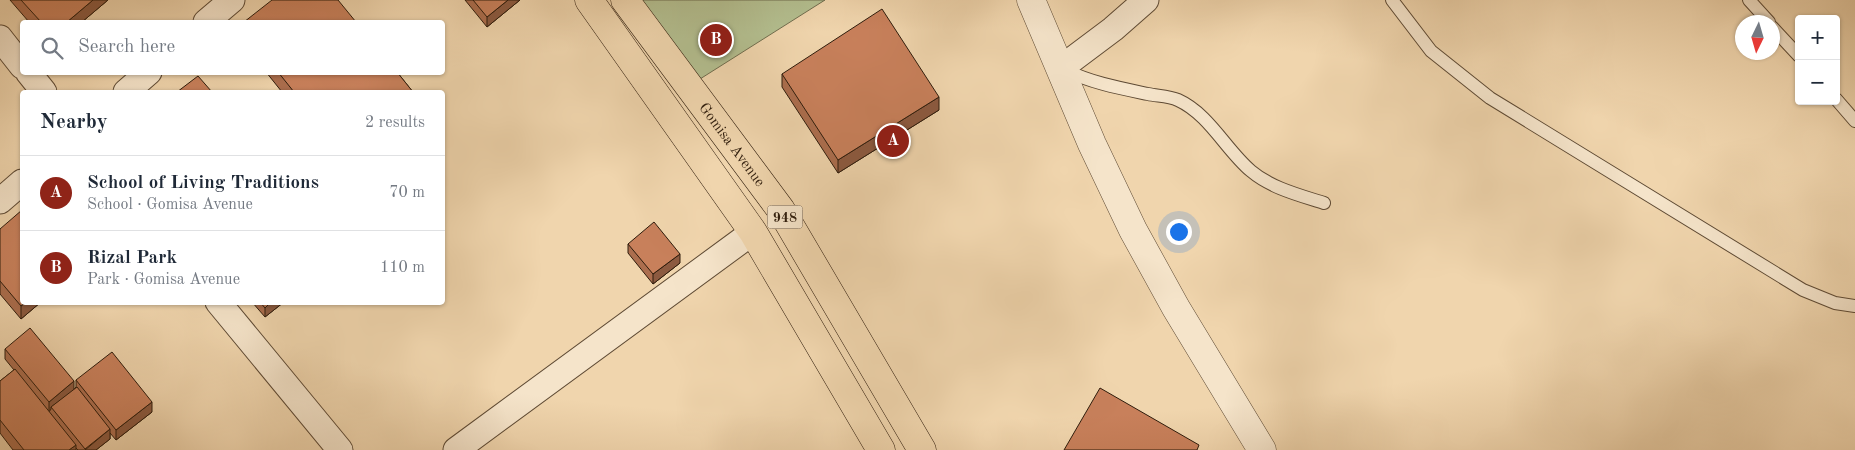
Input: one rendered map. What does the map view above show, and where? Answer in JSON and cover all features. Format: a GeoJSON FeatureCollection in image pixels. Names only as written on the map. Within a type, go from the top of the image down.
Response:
{"type":"FeatureCollection","features":[{"type":"Feature","properties":{"kind":"main road","name":"948"},"geometry":{"type":"LineString","coordinates":[[589,0],[753,232],[882,450]]}},
{"type":"Feature","properties":{"kind":"main road","name":"Gomisa Avenue"},"geometry":{"type":"LineString","coordinates":[[625,0],[781,210],[922,450]]}},
{"type":"Feature","properties":{"kind":"street"},"geometry":{"type":"LineString","coordinates":[[208,20],[232,0]]}},
{"type":"Feature","properties":{"kind":"street"},"geometry":{"type":"LineString","coordinates":[[1031,0],[1092,144],[1133,230],[1181,316],[1262,450]]}},
{"type":"Feature","properties":{"kind":"street"},"geometry":{"type":"LineString","coordinates":[[1061,68],[1113,29],[1146,0]]}},
{"type":"Feature","properties":{"kind":"street"},"geometry":{"type":"LineString","coordinates":[[0,38],[20,63]]}},
{"type":"Feature","properties":{"kind":"street"},"geometry":{"type":"LineString","coordinates":[[30,75],[42,90]]}},
{"type":"Feature","properties":{"kind":"street"},"geometry":{"type":"LineString","coordinates":[[128,90],[146,75]]}},
{"type":"Feature","properties":{"kind":"street"},"geometry":{"type":"LineString","coordinates":[[0,201],[20,184]]}},
{"type":"Feature","properties":{"kind":"street"},"geometry":{"type":"LineString","coordinates":[[456,450],[753,232]]}},
{"type":"Feature","properties":{"kind":"street"},"geometry":{"type":"LineString","coordinates":[[220,305],[340,450]]}},
{"type":"Feature","properties":{"kind":"lane"},"geometry":{"type":"LineString","coordinates":[[1392,0],[1431,51],[1490,98],[1803,290],[1835,303],[1855,306]]}},
{"type":"Feature","properties":{"kind":"lane"},"geometry":{"type":"LineString","coordinates":[[1749,0],[1763,15]]}},
{"type":"Feature","properties":{"kind":"lane"},"geometry":{"type":"LineString","coordinates":[[1780,35],[1795,52]]}},
{"type":"Feature","properties":{"kind":"lane"},"geometry":{"type":"LineString","coordinates":[[1061,68],[1098,84],[1178,100],[1202,117],[1252,172],[1287,191],[1324,203]]}},
{"type":"Feature","properties":{"kind":"lane"},"geometry":{"type":"LineString","coordinates":[[1840,104],[1855,121]]}},
{"type":"Feature","properties":{"kind":"green space"},"geometry":{"type":"Polygon","coordinates":[[[639,0],[825,0],[700,79],[639,0]]]}},
{"type":"Feature","properties":{"kind":"building"},"geometry":{"type":"Polygon","coordinates":[[[21,0],[93,0],[69,20],[39,20],[21,0]]]}},
{"type":"Feature","properties":{"kind":"building"},"geometry":{"type":"Polygon","coordinates":[[[272,0],[338,0],[354,20],[247,20],[272,0]]]}},
{"type":"Feature","properties":{"kind":"building"},"geometry":{"type":"Polygon","coordinates":[[[473,0],[508,0],[487,17],[473,0]]]}},
{"type":"Feature","properties":{"kind":"building"},"geometry":{"type":"Polygon","coordinates":[[[882,9],[939,97],[838,160],[782,74],[882,9]]]}},
{"type":"Feature","properties":{"kind":"building"},"geometry":{"type":"Polygon","coordinates":[[[280,75],[399,75],[411,90],[292,90],[280,75]]]}},
{"type":"Feature","properties":{"kind":"building"},"geometry":{"type":"Polygon","coordinates":[[[198,76],[210,90],[180,90],[198,76]]]}},
{"type":"Feature","properties":{"kind":"building"},"geometry":{"type":"Polygon","coordinates":[[[20,212],[20,305],[0,281],[0,229],[20,212]]]}},
{"type":"Feature","properties":{"kind":"building"},"geometry":{"type":"Polygon","coordinates":[[[654,222],[680,254],[653,274],[628,244],[654,222]]]}},
{"type":"Feature","properties":{"kind":"building"},"geometry":{"type":"Polygon","coordinates":[[[30,328],[74,381],[49,402],[5,349],[30,328]]]}},
{"type":"Feature","properties":{"kind":"building"},"geometry":{"type":"Polygon","coordinates":[[[112,352],[152,402],[116,430],[76,380],[112,352]]]}},
{"type":"Feature","properties":{"kind":"building"},"geometry":{"type":"Polygon","coordinates":[[[15,369],[76,445],[69,450],[24,450],[0,420],[0,381],[15,369]]]}},
{"type":"Feature","properties":{"kind":"building"},"geometry":{"type":"Polygon","coordinates":[[[77,387],[110,429],[85,449],[51,407],[77,387]]]}},
{"type":"Feature","properties":{"kind":"building"},"geometry":{"type":"Polygon","coordinates":[[[1100,388],[1199,445],[1197,450],[1064,450],[1100,388]]]}},
{"type":"Feature","properties":{"kind":"place","name":"Rizal Park"},"geometry":{"type":"Point","coordinates":[716,40]}},
{"type":"Feature","properties":{"kind":"place","name":"School of Living Traditions"},"geometry":{"type":"Point","coordinates":[893,141]}}]}
